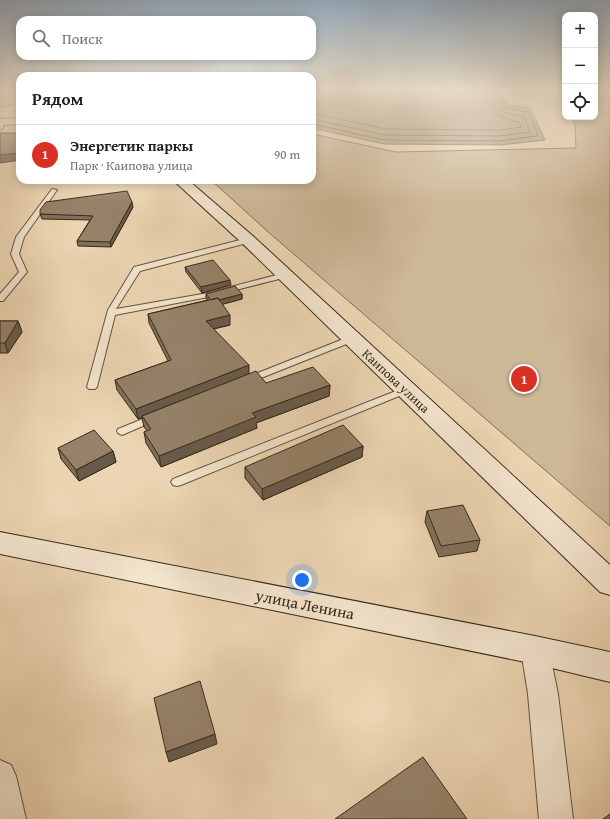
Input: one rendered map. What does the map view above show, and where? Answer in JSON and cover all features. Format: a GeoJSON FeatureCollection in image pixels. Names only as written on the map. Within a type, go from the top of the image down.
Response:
{"type":"FeatureCollection","features":[{"type":"Feature","properties":{"kind":"main road","name":"Каипова улица"},"geometry":{"type":"LineString","coordinates":[[185,184],[248,240],[610,582]]}},
{"type":"Feature","properties":{"kind":"main road","name":"улица Ленина"},"geometry":{"type":"LineString","coordinates":[[0,543],[535,650],[610,667]]}},
{"type":"Feature","properties":{"kind":"street"},"geometry":{"type":"LineString","coordinates":[[535,650],[543,694],[556,819]]}},
{"type":"Feature","properties":{"kind":"street"},"geometry":{"type":"LineString","coordinates":[[0,776],[9,819]]}},
{"type":"Feature","properties":{"kind":"lane"},"geometry":{"type":"LineString","coordinates":[[0,299],[23,272],[15,254],[20,237],[54,190]]}},
{"type":"Feature","properties":{"kind":"lane"},"geometry":{"type":"LineString","coordinates":[[92,387],[111,313],[137,269],[248,240]]}},
{"type":"Feature","properties":{"kind":"lane"},"geometry":{"type":"LineString","coordinates":[[111,313],[208,295],[284,275]]}},
{"type":"Feature","properties":{"kind":"lane"},"geometry":{"type":"LineString","coordinates":[[240,383],[352,339]]}},
{"type":"Feature","properties":{"kind":"lane"},"geometry":{"type":"LineString","coordinates":[[178,482],[406,390]]}},
{"type":"Feature","properties":{"kind":"lane"},"geometry":{"type":"LineString","coordinates":[[122,431],[166,413]]}},
{"type":"Feature","properties":{"kind":"shaded area"},"geometry":{"type":"Polygon","coordinates":[[[575,126],[610,126],[610,526],[267,231],[215,184],[316,184],[316,135],[396,152],[576,148],[575,126]]]}},
{"type":"Feature","properties":{"kind":"water"},"geometry":{"type":"Polygon","coordinates":[[[316,126],[539,126],[545,140],[500,145],[384,144],[316,129],[316,126]]]}},
{"type":"Feature","properties":{"kind":"building"},"geometry":{"type":"Polygon","coordinates":[[[0,133],[16,133],[16,153],[0,155],[0,133]]]}},
{"type":"Feature","properties":{"kind":"building"},"geometry":{"type":"Polygon","coordinates":[[[127,191],[132,202],[110,242],[77,241],[93,216],[40,214],[40,210],[46,202],[127,191]]]}},
{"type":"Feature","properties":{"kind":"building"},"geometry":{"type":"Polygon","coordinates":[[[213,260],[230,280],[201,287],[185,267],[213,260]]]}},
{"type":"Feature","properties":{"kind":"building"},"geometry":{"type":"Polygon","coordinates":[[[235,286],[242,294],[219,300],[218,298],[211,300],[206,294],[235,286]]]}},
{"type":"Feature","properties":{"kind":"building"},"geometry":{"type":"Polygon","coordinates":[[[218,298],[230,315],[206,321],[249,365],[136,409],[115,380],[171,360],[148,314],[218,298]]]}},
{"type":"Feature","properties":{"kind":"building"},"geometry":{"type":"Polygon","coordinates":[[[0,321],[18,321],[5,343],[0,343],[0,321]]]}},
{"type":"Feature","properties":{"kind":"building"},"geometry":{"type":"Polygon","coordinates":[[[313,367],[330,385],[252,413],[256,417],[159,456],[144,432],[151,429],[142,416],[256,371],[266,383],[313,367]]]}},
{"type":"Feature","properties":{"kind":"building"},"geometry":{"type":"Polygon","coordinates":[[[343,425],[363,446],[262,489],[245,467],[343,425]]]}},
{"type":"Feature","properties":{"kind":"building"},"geometry":{"type":"Polygon","coordinates":[[[94,430],[113,451],[76,470],[58,448],[94,430]]]}},
{"type":"Feature","properties":{"kind":"building"},"geometry":{"type":"Polygon","coordinates":[[[463,505],[480,540],[441,546],[427,511],[463,505]]]}},
{"type":"Feature","properties":{"kind":"building"},"geometry":{"type":"Polygon","coordinates":[[[200,681],[215,734],[166,752],[154,698],[200,681]]]}},
{"type":"Feature","properties":{"kind":"building"},"geometry":{"type":"Polygon","coordinates":[[[423,757],[467,819],[335,819],[423,757]]]}},
{"type":"Feature","properties":{"kind":"building"},"geometry":{"type":"Polygon","coordinates":[[[610,814],[610,819],[603,819],[610,814]]]}},
{"type":"Feature","properties":{"kind":"place","name":"Энергетик паркы"},"geometry":{"type":"Point","coordinates":[524,379]}}]}
